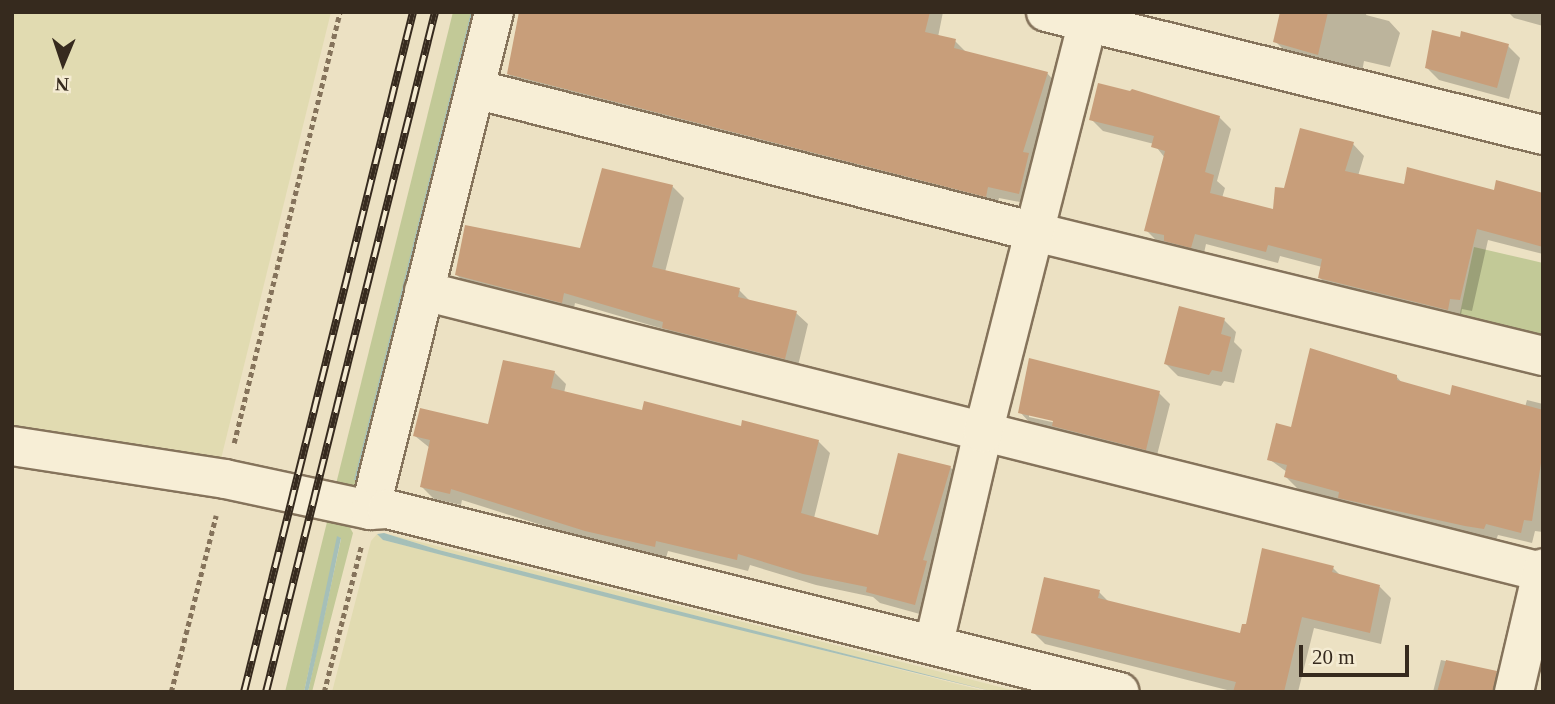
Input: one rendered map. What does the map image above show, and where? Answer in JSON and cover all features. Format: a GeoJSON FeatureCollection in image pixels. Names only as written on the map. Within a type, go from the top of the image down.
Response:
{"type":"FeatureCollection","features":[{"type":"Feature","properties":{"kind":"street"},"geometry":{"type":"LineString","coordinates":[[370,510],[495,12]]}},
{"type":"Feature","properties":{"kind":"street"},"geometry":{"type":"LineString","coordinates":[[1046,12],[1088,18],[1543,135]]}},
{"type":"Feature","properties":{"kind":"street"},"geometry":{"type":"LineString","coordinates":[[934,643],[982,432],[1088,18]]}},
{"type":"Feature","properties":{"kind":"street"},"geometry":{"type":"LineString","coordinates":[[475,89],[1035,232],[1543,356]]}},
{"type":"Feature","properties":{"kind":"street"},"geometry":{"type":"LineString","coordinates":[[424,291],[1542,570],[1514,692]]}},
{"type":"Feature","properties":{"kind":"street"},"geometry":{"type":"LineString","coordinates":[[12,446],[225,479],[370,510],[387,509],[934,643],[1120,692]]}},
{"type":"Feature","properties":{"kind":"path"},"geometry":{"type":"LineString","coordinates":[[171,692],[340,12]]}},
{"type":"Feature","properties":{"kind":"path"},"geometry":{"type":"LineString","coordinates":[[324,692],[370,510]]}},
{"type":"Feature","properties":{"kind":"shaded area"},"geometry":{"type":"Polygon","coordinates":[[[12,12],[331,12],[221,459],[12,428],[12,12]]]}},
{"type":"Feature","properties":{"kind":"shaded area"},"geometry":{"type":"Polygon","coordinates":[[[384,533],[1020,692],[995,692],[439,550],[384,533]]]}},
{"type":"Feature","properties":{"kind":"shaded area"},"geometry":{"type":"Polygon","coordinates":[[[377,534],[383,540],[989,692],[332,692],[371,541],[377,534]]]}},
{"type":"Feature","properties":{"kind":"green space"},"geometry":{"type":"Polygon","coordinates":[[[453,12],[478,12],[361,485],[353,488],[336,484],[453,12]]]}},
{"type":"Feature","properties":{"kind":"green space"},"geometry":{"type":"Polygon","coordinates":[[[1474,247],[1543,263],[1543,340],[1459,318],[1474,247]]]}},
{"type":"Feature","properties":{"kind":"green space"},"geometry":{"type":"Polygon","coordinates":[[[327,522],[349,526],[353,533],[312,692],[308,692],[341,539],[338,537],[304,692],[285,692],[327,522]]]}},
{"type":"Feature","properties":{"kind":"water"},"geometry":{"type":"Polygon","coordinates":[[[471,12],[474,12],[358,480],[354,480],[471,12]]]}},
{"type":"Feature","properties":{"kind":"water"},"geometry":{"type":"Polygon","coordinates":[[[384,533],[439,550],[995,692],[383,540],[377,534],[384,533]]]}},
{"type":"Feature","properties":{"kind":"water"},"geometry":{"type":"Polygon","coordinates":[[[337,536],[341,538],[318,648],[308,692],[304,692],[337,536]]]}},
{"type":"Feature","properties":{"kind":"building"},"geometry":{"type":"Polygon","coordinates":[[[519,12],[930,12],[925,32],[956,39],[954,48],[1048,72],[1023,152],[1029,153],[1019,194],[988,187],[986,197],[507,74],[519,12]]]}},
{"type":"Feature","properties":{"kind":"building"},"geometry":{"type":"Polygon","coordinates":[[[1280,12],[1328,12],[1318,55],[1273,42],[1280,12]]]}},
{"type":"Feature","properties":{"kind":"building"},"geometry":{"type":"Polygon","coordinates":[[[1432,30],[1460,37],[1461,31],[1509,44],[1497,88],[1425,68],[1432,30]]]}},
{"type":"Feature","properties":{"kind":"building"},"geometry":{"type":"Polygon","coordinates":[[[1098,83],[1130,91],[1132,89],[1220,116],[1205,172],[1214,175],[1210,193],[1273,209],[1275,187],[1284,188],[1300,128],[1354,142],[1345,171],[1404,184],[1407,167],[1494,190],[1496,180],[1543,193],[1543,247],[1477,229],[1460,300],[1450,299],[1448,310],[1318,278],[1322,259],[1268,245],[1266,252],[1195,234],[1191,248],[1164,241],[1164,235],[1144,231],[1165,151],[1151,147],[1154,136],[1089,120],[1098,83]]]}},
{"type":"Feature","properties":{"kind":"building"},"geometry":{"type":"Polygon","coordinates":[[[602,168],[673,185],[652,267],[740,288],[738,297],[797,311],[785,359],[662,328],[663,322],[564,293],[562,303],[455,275],[465,225],[580,248],[602,168]]]}},
{"type":"Feature","properties":{"kind":"building"},"geometry":{"type":"Polygon","coordinates":[[[1179,306],[1225,318],[1221,334],[1231,337],[1222,372],[1212,370],[1209,375],[1164,364],[1179,306]]]}},
{"type":"Feature","properties":{"kind":"building"},"geometry":{"type":"Polygon","coordinates":[[[1310,348],[1397,375],[1397,380],[1450,395],[1452,385],[1543,410],[1543,450],[1532,521],[1524,520],[1521,533],[1486,524],[1484,529],[1465,526],[1338,498],[1339,492],[1284,477],[1287,465],[1267,460],[1276,423],[1291,427],[1310,348]]]}},
{"type":"Feature","properties":{"kind":"building"},"geometry":{"type":"Polygon","coordinates":[[[1029,358],[1160,391],[1146,450],[1052,426],[1053,421],[1018,413],[1029,358]]]}},
{"type":"Feature","properties":{"kind":"building"},"geometry":{"type":"Polygon","coordinates":[[[503,360],[555,371],[551,388],[642,410],[644,401],[741,426],[742,420],[819,440],[801,513],[878,535],[898,453],[951,466],[923,560],[927,561],[915,605],[866,592],[867,587],[803,574],[738,554],[737,560],[656,541],[655,547],[585,531],[451,489],[450,494],[420,487],[430,440],[413,436],[420,408],[488,424],[503,360]]]}},
{"type":"Feature","properties":{"kind":"building"},"geometry":{"type":"Polygon","coordinates":[[[1262,548],[1334,566],[1332,572],[1380,585],[1370,633],[1302,617],[1284,692],[1233,692],[1236,682],[1031,633],[1044,577],[1100,590],[1098,598],[1240,633],[1242,624],[1246,624],[1262,548]]]}},
{"type":"Feature","properties":{"kind":"building"},"geometry":{"type":"Polygon","coordinates":[[[1446,660],[1497,671],[1493,692],[1437,692],[1446,660]]]}},
{"type":"Feature","properties":{"kind":"railway"},"geometry":{"type":"LineString","coordinates":[[244,692],[413,12]]}},
{"type":"Feature","properties":{"kind":"railway"},"geometry":{"type":"LineString","coordinates":[[266,692],[435,12]]}}]}
